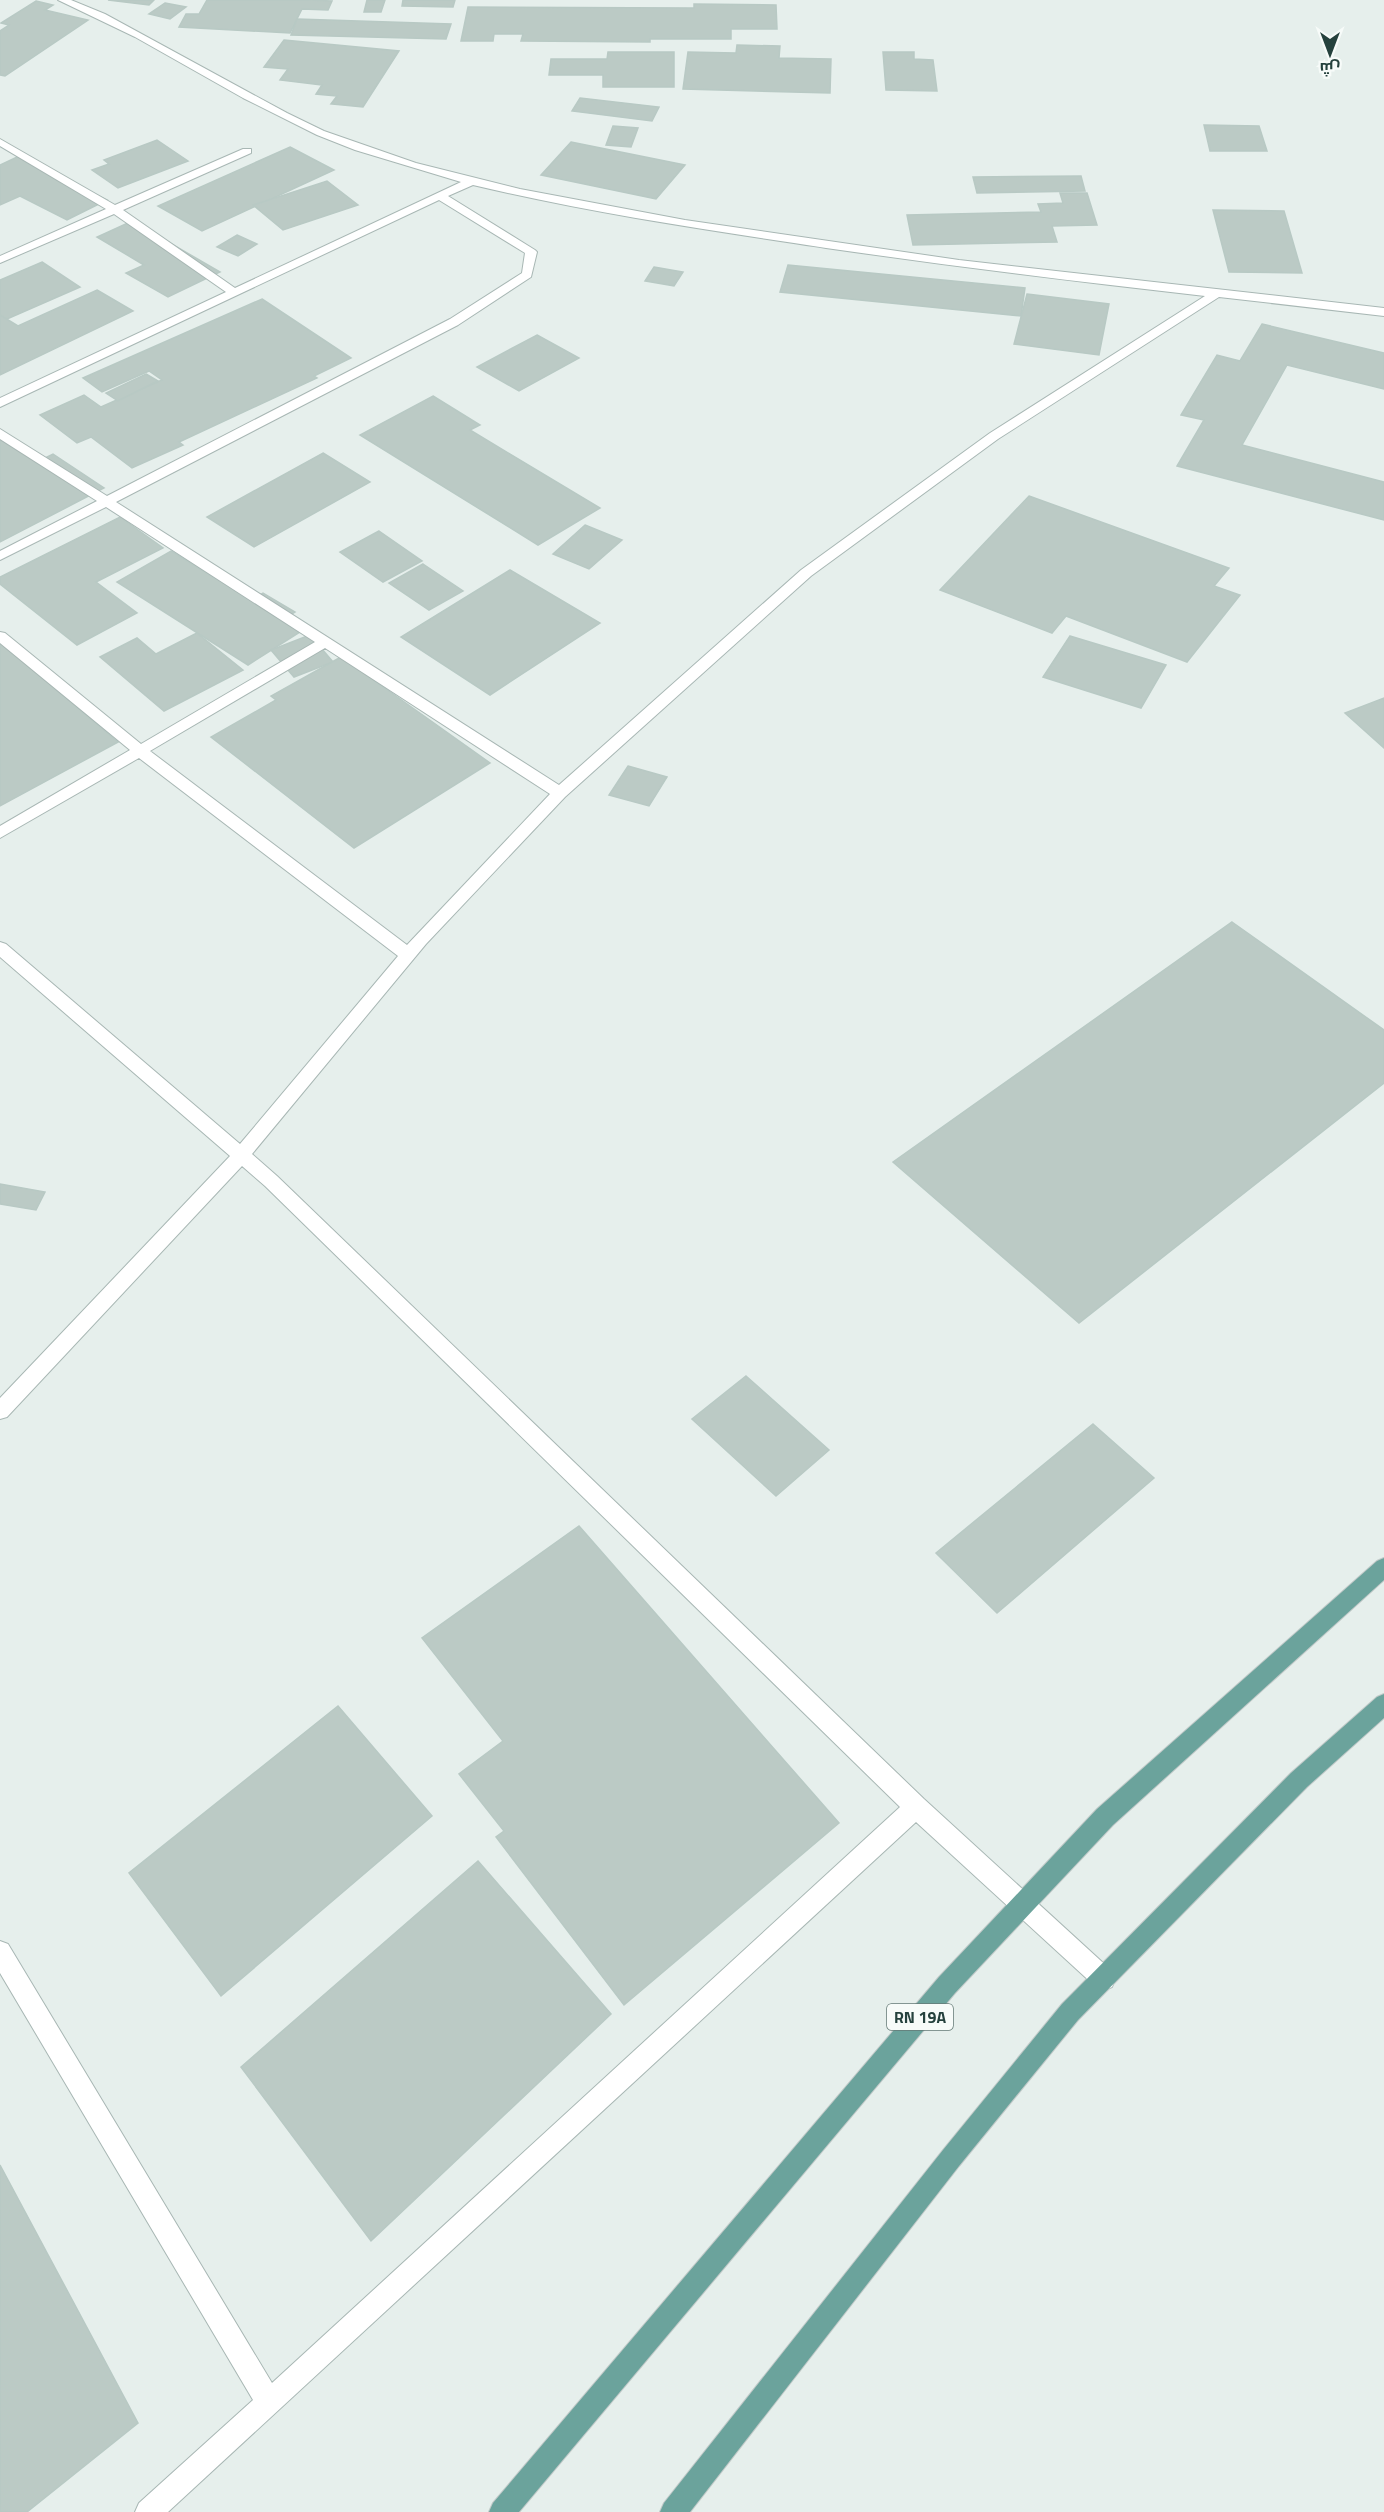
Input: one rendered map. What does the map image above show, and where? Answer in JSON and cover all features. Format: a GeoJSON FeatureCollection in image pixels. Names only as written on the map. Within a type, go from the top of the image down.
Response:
{"type":"FeatureCollection","features":[{"type":"Feature","properties":{"kind":"main road","name":"RN 19A"},"geometry":{"type":"LineString","coordinates":[[502,2512],[947,1985],[1105,1817],[1384,1567]]}},
{"type":"Feature","properties":{"kind":"main road"},"geometry":{"type":"LineString","coordinates":[[673,2512],[951,2158],[1070,2012],[1299,1780],[1384,1704]]}},
{"type":"Feature","properties":{"kind":"street"},"geometry":{"type":"LineString","coordinates":[[63,0],[88,9],[309,128],[358,148],[474,180],[590,207],[702,226],[1014,271],[1384,312]]}},
{"type":"Feature","properties":{"kind":"street"},"geometry":{"type":"LineString","coordinates":[[2,145],[114,209],[234,293]]}},
{"type":"Feature","properties":{"kind":"street"},"geometry":{"type":"LineString","coordinates":[[0,260],[247,151]]}},
{"type":"Feature","properties":{"kind":"street"},"geometry":{"type":"LineString","coordinates":[[0,403],[474,180]]}},
{"type":"Feature","properties":{"kind":"street"},"geometry":{"type":"LineString","coordinates":[[0,556],[454,322],[527,275],[531,252],[440,196]]}},
{"type":"Feature","properties":{"kind":"street"},"geometry":{"type":"LineString","coordinates":[[0,1411],[241,1155],[407,954],[560,793],[806,573],[994,436],[1217,293]]}},
{"type":"Feature","properties":{"kind":"street"},"geometry":{"type":"LineString","coordinates":[[0,433],[560,793]]}},
{"type":"Feature","properties":{"kind":"street"},"geometry":{"type":"LineString","coordinates":[[0,636],[140,751],[407,954]]}},
{"type":"Feature","properties":{"kind":"street"},"geometry":{"type":"LineString","coordinates":[[0,833],[326,642]]}},
{"type":"Feature","properties":{"kind":"street"},"geometry":{"type":"LineString","coordinates":[[0,948],[288,1197],[916,1807],[1104,1979]]}},
{"type":"Feature","properties":{"kind":"street"},"geometry":{"type":"LineString","coordinates":[[148,2512],[916,1807]]}},
{"type":"Feature","properties":{"kind":"street"},"geometry":{"type":"LineString","coordinates":[[0,1952],[269,2403]]}},
{"type":"Feature","properties":{"kind":"building"},"geometry":{"type":"Polygon","coordinates":[[[108,0],[154,0],[149,5],[108,0]]]}},
{"type":"Feature","properties":{"kind":"building"},"geometry":{"type":"Polygon","coordinates":[[[207,0],[332,1],[328,10],[302,9],[290,33],[179,27],[186,14],[199,14],[207,0]]]}},
{"type":"Feature","properties":{"kind":"building"},"geometry":{"type":"Polygon","coordinates":[[[367,0],[385,0],[381,12],[364,12],[367,0]]]}},
{"type":"Feature","properties":{"kind":"building"},"geometry":{"type":"Polygon","coordinates":[[[403,0],[455,0],[453,7],[402,6],[403,0]]]}},
{"type":"Feature","properties":{"kind":"building"},"geometry":{"type":"Polygon","coordinates":[[[36,1],[53,5],[45,10],[88,20],[5,76],[0,75],[0,31],[9,25],[1,23],[36,1]]]}},
{"type":"Feature","properties":{"kind":"building"},"geometry":{"type":"Polygon","coordinates":[[[165,3],[186,7],[170,19],[149,14],[165,3]]]}},
{"type":"Feature","properties":{"kind":"building"},"geometry":{"type":"Polygon","coordinates":[[[694,4],[776,5],[777,29],[731,29],[731,39],[650,39],[650,42],[521,41],[523,34],[494,34],[493,41],[461,41],[468,7],[694,8],[694,4]]]}},
{"type":"Feature","properties":{"kind":"building"},"geometry":{"type":"Polygon","coordinates":[[[297,19],[451,24],[446,39],[291,35],[297,19]]]}},
{"type":"Feature","properties":{"kind":"building"},"geometry":{"type":"Polygon","coordinates":[[[284,40],[399,51],[363,107],[331,104],[337,96],[316,94],[322,85],[280,80],[288,69],[264,67],[284,40]]]}},
{"type":"Feature","properties":{"kind":"building"},"geometry":{"type":"Polygon","coordinates":[[[737,45],[780,46],[779,58],[831,59],[830,93],[683,89],[688,52],[736,53],[737,45]]]}},
{"type":"Feature","properties":{"kind":"building"},"geometry":{"type":"Polygon","coordinates":[[[608,52],[674,52],[674,87],[603,87],[603,75],[549,75],[551,59],[607,59],[608,52]]]}},
{"type":"Feature","properties":{"kind":"building"},"geometry":{"type":"Polygon","coordinates":[[[883,52],[914,52],[914,59],[933,60],[937,91],[886,90],[883,52]]]}},
{"type":"Feature","properties":{"kind":"building"},"geometry":{"type":"Polygon","coordinates":[[[580,98],[659,107],[652,121],[572,111],[580,98]]]}},
{"type":"Feature","properties":{"kind":"building"},"geometry":{"type":"Polygon","coordinates":[[[1204,125],[1259,126],[1267,151],[1210,151],[1204,125]]]}},
{"type":"Feature","properties":{"kind":"building"},"geometry":{"type":"Polygon","coordinates":[[[613,126],[638,128],[631,147],[606,145],[613,126]]]}},
{"type":"Feature","properties":{"kind":"building"},"geometry":{"type":"Polygon","coordinates":[[[157,140],[188,161],[118,188],[92,170],[109,164],[104,160],[157,140]]]}},
{"type":"Feature","properties":{"kind":"building"},"geometry":{"type":"Polygon","coordinates":[[[571,142],[685,165],[656,199],[541,175],[571,142]]]}},
{"type":"Feature","properties":{"kind":"building"},"geometry":{"type":"Polygon","coordinates":[[[290,147],[334,170],[202,231],[158,206],[290,147]]]}},
{"type":"Feature","properties":{"kind":"building"},"geometry":{"type":"Polygon","coordinates":[[[19,156],[107,200],[67,220],[20,196],[0,205],[0,165],[19,156]]]}},
{"type":"Feature","properties":{"kind":"building"},"geometry":{"type":"Polygon","coordinates":[[[1081,176],[1085,191],[977,193],[973,177],[1081,176]]]}},
{"type":"Feature","properties":{"kind":"building"},"geometry":{"type":"Polygon","coordinates":[[[327,181],[358,205],[283,230],[253,205],[327,181]]]}},
{"type":"Feature","properties":{"kind":"building"},"geometry":{"type":"Polygon","coordinates":[[[1060,193],[1087,193],[1097,225],[1052,226],[1057,242],[913,245],[907,215],[1041,212],[1038,204],[1063,203],[1060,193]]]}},
{"type":"Feature","properties":{"kind":"building"},"geometry":{"type":"Polygon","coordinates":[[[1213,210],[1284,211],[1302,273],[1229,272],[1213,210]]]}},
{"type":"Feature","properties":{"kind":"building"},"geometry":{"type":"Polygon","coordinates":[[[132,221],[220,272],[168,297],[126,273],[144,265],[97,237],[132,221]]]}},
{"type":"Feature","properties":{"kind":"building"},"geometry":{"type":"Polygon","coordinates":[[[237,235],[257,244],[238,256],[217,247],[237,235]]]}},
{"type":"Feature","properties":{"kind":"building"},"geometry":{"type":"Polygon","coordinates":[[[42,262],[80,287],[5,320],[0,316],[0,280],[42,262]]]}},
{"type":"Feature","properties":{"kind":"building"},"geometry":{"type":"Polygon","coordinates":[[[788,265],[1025,288],[1021,316],[780,292],[788,265]]]}},
{"type":"Feature","properties":{"kind":"building"},"geometry":{"type":"Polygon","coordinates":[[[654,267],[683,272],[674,286],[645,281],[654,267]]]}},
{"type":"Feature","properties":{"kind":"building"},"geometry":{"type":"Polygon","coordinates":[[[97,290],[133,311],[0,375],[0,315],[18,326],[97,290]]]}},
{"type":"Feature","properties":{"kind":"building"},"geometry":{"type":"Polygon","coordinates":[[[1027,294],[1109,304],[1099,355],[1014,344],[1027,294]]]}},
{"type":"Feature","properties":{"kind":"building"},"geometry":{"type":"Polygon","coordinates":[[[262,299],[351,358],[314,376],[317,378],[179,442],[183,445],[132,468],[91,437],[77,443],[40,415],[84,395],[101,407],[162,380],[149,371],[102,392],[83,378],[262,299]]]}},
{"type":"Feature","properties":{"kind":"building"},"geometry":{"type":"Polygon","coordinates":[[[1262,324],[1384,353],[1384,389],[1287,365],[1242,445],[1384,482],[1384,520],[1177,466],[1204,420],[1181,415],[1217,355],[1240,361],[1262,324]]]}},
{"type":"Feature","properties":{"kind":"building"},"geometry":{"type":"Polygon","coordinates":[[[537,335],[579,358],[519,391],[477,367],[537,335]]]}},
{"type":"Feature","properties":{"kind":"building"},"geometry":{"type":"Polygon","coordinates":[[[146,374],[158,381],[118,401],[106,393],[146,374]]]}},
{"type":"Feature","properties":{"kind":"building"},"geometry":{"type":"Polygon","coordinates":[[[433,396],[480,425],[470,430],[600,508],[538,545],[360,435],[433,396]]]}},
{"type":"Feature","properties":{"kind":"building"},"geometry":{"type":"Polygon","coordinates":[[[0,432],[41,460],[53,454],[104,488],[0,542],[0,432]]]}},
{"type":"Feature","properties":{"kind":"building"},"geometry":{"type":"Polygon","coordinates":[[[323,453],[370,482],[254,547],[207,517],[323,453]]]}},
{"type":"Feature","properties":{"kind":"building"},"geometry":{"type":"Polygon","coordinates":[[[1029,496],[1229,568],[1214,586],[1240,595],[1187,662],[1066,616],[1052,633],[940,590],[1029,496]]]}},
{"type":"Feature","properties":{"kind":"building"},"geometry":{"type":"Polygon","coordinates":[[[120,517],[163,548],[96,582],[137,613],[77,645],[0,584],[0,577],[120,517]]]}},
{"type":"Feature","properties":{"kind":"building"},"geometry":{"type":"Polygon","coordinates":[[[585,525],[622,540],[589,569],[553,554],[585,525]]]}},
{"type":"Feature","properties":{"kind":"building"},"geometry":{"type":"Polygon","coordinates":[[[379,531],[422,561],[383,582],[340,552],[379,531]]]}},
{"type":"Feature","properties":{"kind":"building"},"geometry":{"type":"Polygon","coordinates":[[[171,551],[251,600],[263,593],[295,612],[282,620],[300,632],[248,665],[117,582],[171,551]]]}},
{"type":"Feature","properties":{"kind":"building"},"geometry":{"type":"Polygon","coordinates":[[[423,564],[463,591],[429,610],[389,583],[423,564]]]}},
{"type":"Feature","properties":{"kind":"building"},"geometry":{"type":"Polygon","coordinates":[[[510,570],[600,623],[490,695],[401,637],[510,570]]]}},
{"type":"Feature","properties":{"kind":"building"},"geometry":{"type":"Polygon","coordinates":[[[197,633],[243,670],[164,711],[100,657],[137,638],[156,654],[197,633]]]}},
{"type":"Feature","properties":{"kind":"building"},"geometry":{"type":"Polygon","coordinates":[[[310,635],[333,662],[294,677],[271,650],[310,635]]]}},
{"type":"Feature","properties":{"kind":"building"},"geometry":{"type":"Polygon","coordinates":[[[1070,636],[1166,665],[1141,708],[1043,677],[1070,636]]]}},
{"type":"Feature","properties":{"kind":"building"},"geometry":{"type":"Polygon","coordinates":[[[0,642],[118,742],[0,806],[0,642]]]}},
{"type":"Feature","properties":{"kind":"building"},"geometry":{"type":"Polygon","coordinates":[[[341,657],[490,763],[354,848],[211,737],[276,700],[271,696],[341,657]]]}},
{"type":"Feature","properties":{"kind":"building"},"geometry":{"type":"Polygon","coordinates":[[[1384,698],[1384,748],[1345,713],[1384,698]]]}},
{"type":"Feature","properties":{"kind":"building"},"geometry":{"type":"Polygon","coordinates":[[[628,766],[667,777],[649,806],[609,795],[628,766]]]}},
{"type":"Feature","properties":{"kind":"building"},"geometry":{"type":"Polygon","coordinates":[[[1232,922],[1384,1030],[1384,1083],[1079,1323],[893,1162],[1232,922]]]}},
{"type":"Feature","properties":{"kind":"building"},"geometry":{"type":"Polygon","coordinates":[[[0,1184],[45,1192],[36,1210],[0,1204],[0,1184]]]}},
{"type":"Feature","properties":{"kind":"building"},"geometry":{"type":"Polygon","coordinates":[[[746,1376],[829,1450],[776,1496],[692,1419],[746,1376]]]}},
{"type":"Feature","properties":{"kind":"building"},"geometry":{"type":"Polygon","coordinates":[[[1093,1424],[1154,1478],[997,1613],[936,1553],[1093,1424]]]}},
{"type":"Feature","properties":{"kind":"building"},"geometry":{"type":"Polygon","coordinates":[[[579,1526],[839,1823],[624,2005],[496,1837],[504,1831],[459,1774],[503,1741],[422,1638],[579,1526]]]}},
{"type":"Feature","properties":{"kind":"building"},"geometry":{"type":"Polygon","coordinates":[[[338,1706],[432,1816],[221,1996],[129,1873],[338,1706]]]}},
{"type":"Feature","properties":{"kind":"building"},"geometry":{"type":"Polygon","coordinates":[[[478,1861],[611,2014],[371,2241],[241,2067],[478,1861]]]}},
{"type":"Feature","properties":{"kind":"building"},"geometry":{"type":"Polygon","coordinates":[[[0,2165],[138,2423],[27,2512],[0,2512],[0,2165]]]}}]}
